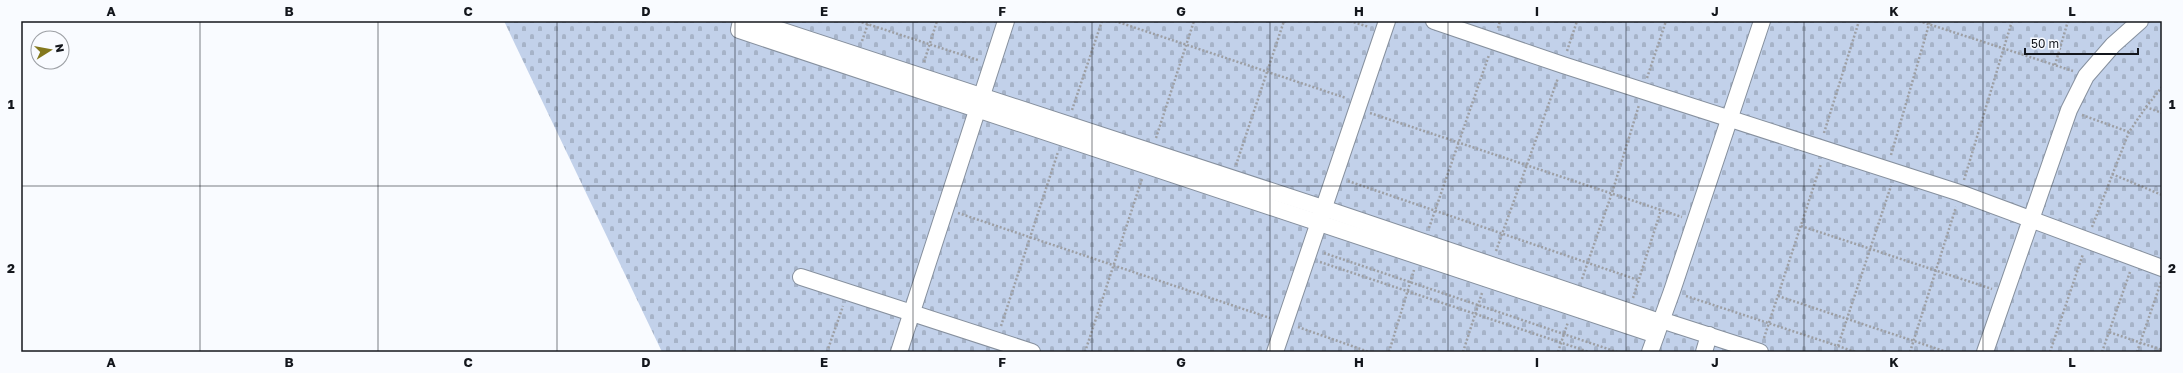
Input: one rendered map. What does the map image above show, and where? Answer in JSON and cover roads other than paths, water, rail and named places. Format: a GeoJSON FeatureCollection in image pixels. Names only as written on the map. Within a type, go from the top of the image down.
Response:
{"type":"FeatureCollection","features":[{"type":"Feature","properties":{"kind":"street"},"geometry":{"type":"LineString","coordinates":[[741,21],[739,30],[979,102],[1489,271],[1574,301],[1659,326],[1709,335],[1760,352]]}},
{"type":"Feature","properties":{"kind":"street"},"geometry":{"type":"LineString","coordinates":[[752,21],[920,76],[979,102]]}},
{"type":"Feature","properties":{"kind":"street"},"geometry":{"type":"LineString","coordinates":[[899,352],[1006,21]]}},
{"type":"Feature","properties":{"kind":"street"},"geometry":{"type":"LineString","coordinates":[[1434,21],[1822,150],[1960,193],[2162,268]]}},
{"type":"Feature","properties":{"kind":"street"},"geometry":{"type":"LineString","coordinates":[[1650,352],[1672,292],[1694,221],[1762,21]]}},
{"type":"Feature","properties":{"kind":"street"},"geometry":{"type":"LineString","coordinates":[[1986,352],[2030,219],[2069,110],[2086,76],[2113,45],[2140,21]]}},
{"type":"Feature","properties":{"kind":"street"},"geometry":{"type":"LineString","coordinates":[[1275,352],[1385,27]]}},
{"type":"Feature","properties":{"kind":"street"},"geometry":{"type":"LineString","coordinates":[[1149,159],[1232,179],[1321,215]]}},
{"type":"Feature","properties":{"kind":"street"},"geometry":{"type":"LineString","coordinates":[[801,277],[913,312],[1032,352]]}},
{"type":"Feature","properties":{"kind":"street"},"geometry":{"type":"LineString","coordinates":[[1574,301],[1628,312],[1659,326]]}},
{"type":"Feature","properties":{"kind":"street"},"geometry":{"type":"LineString","coordinates":[[1704,352],[1709,335]]}}]}
